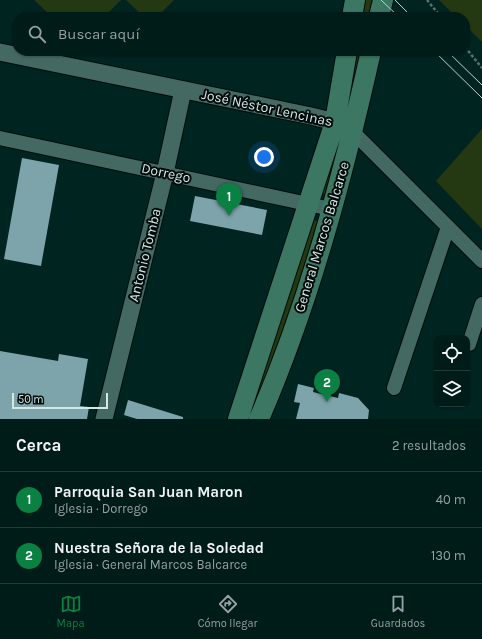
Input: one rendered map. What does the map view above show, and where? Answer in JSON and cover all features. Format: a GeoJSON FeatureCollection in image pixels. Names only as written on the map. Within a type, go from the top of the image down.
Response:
{"type":"FeatureCollection","features":[{"type":"Feature","properties":{"kind":"main road"},"geometry":{"type":"LineString","coordinates":[[353,12],[355,0]]}},
{"type":"Feature","properties":{"kind":"main road"},"geometry":{"type":"LineString","coordinates":[[380,12],[383,0]]}},
{"type":"Feature","properties":{"kind":"main road","name":"General Marcos Balcarce"},"geometry":{"type":"LineString","coordinates":[[238,419],[335,122],[346,56]]}},
{"type":"Feature","properties":{"kind":"main road","name":"General Marcos Balcarce"},"geometry":{"type":"LineString","coordinates":[[259,419],[278,372],[331,209],[353,132],[371,56]]}},
{"type":"Feature","properties":{"kind":"street","name":"José Néstor Lencinas"},"geometry":{"type":"LineString","coordinates":[[0,52],[12,54]]}},
{"type":"Feature","properties":{"kind":"street","name":"José Néstor Lencinas"},"geometry":{"type":"LineString","coordinates":[[19,56],[335,122],[353,132],[482,261]]}},
{"type":"Feature","properties":{"kind":"street","name":"Antonio Tomba"},"geometry":{"type":"LineString","coordinates":[[104,419],[165,173],[183,90]]}},
{"type":"Feature","properties":{"kind":"street","name":"Dorrego"},"geometry":{"type":"LineString","coordinates":[[0,138],[331,209]]}},
{"type":"Feature","properties":{"kind":"street"},"geometry":{"type":"LineString","coordinates":[[394,388],[448,227]]}},
{"type":"Feature","properties":{"kind":"street"},"geometry":{"type":"LineString","coordinates":[[470,341],[482,304]]}},
{"type":"Feature","properties":{"kind":"path"},"geometry":{"type":"LineString","coordinates":[[427,0],[437,12]]}},
{"type":"Feature","properties":{"kind":"path"},"geometry":{"type":"LineString","coordinates":[[470,53],[482,68]]}},
{"type":"Feature","properties":{"kind":"green space"},"geometry":{"type":"Polygon","coordinates":[[[34,0],[121,0],[109,12],[47,12],[34,0]]]}},
{"type":"Feature","properties":{"kind":"green space"},"geometry":{"type":"Polygon","coordinates":[[[126,0],[174,0],[162,12],[139,12],[126,0]]]}},
{"type":"Feature","properties":{"kind":"green space"},"geometry":{"type":"Polygon","coordinates":[[[361,0],[374,0],[372,12],[359,12],[361,0]]]}},
{"type":"Feature","properties":{"kind":"green space"},"geometry":{"type":"Polygon","coordinates":[[[439,0],[482,0],[482,42],[470,30],[470,12],[451,12],[439,0]]]}},
{"type":"Feature","properties":{"kind":"green space"},"geometry":{"type":"Polygon","coordinates":[[[352,56],[362,56],[347,111],[352,56]]]}},
{"type":"Feature","properties":{"kind":"green space"},"geometry":{"type":"Polygon","coordinates":[[[482,129],[482,229],[436,181],[482,129]]]}},
{"type":"Feature","properties":{"kind":"green space"},"geometry":{"type":"Polygon","coordinates":[[[335,145],[342,147],[328,195],[320,193],[335,145]]]}},
{"type":"Feature","properties":{"kind":"green space"},"geometry":{"type":"Polygon","coordinates":[[[313,220],[320,222],[271,370],[251,419],[245,419],[313,220]]]}},
{"type":"Feature","properties":{"kind":"building"},"geometry":{"type":"Polygon","coordinates":[[[22,158],[59,165],[41,266],[4,259],[22,158]]]}},
{"type":"Feature","properties":{"kind":"building"},"geometry":{"type":"Polygon","coordinates":[[[195,196],[267,210],[262,235],[190,221],[195,196]]]}},
{"type":"Feature","properties":{"kind":"building"},"geometry":{"type":"Polygon","coordinates":[[[0,351],[58,361],[59,354],[88,359],[80,406],[89,407],[87,419],[0,419],[0,351]]]}},
{"type":"Feature","properties":{"kind":"building"},"geometry":{"type":"Polygon","coordinates":[[[298,384],[314,388],[313,392],[338,398],[339,393],[358,398],[369,410],[368,419],[296,419],[300,403],[294,402],[298,384]]]}},
{"type":"Feature","properties":{"kind":"building"},"geometry":{"type":"Polygon","coordinates":[[[128,400],[183,417],[183,419],[137,419],[124,415],[128,400]]]}},
{"type":"Feature","properties":{"kind":"tram line"},"geometry":{"type":"LineString","coordinates":[[381,0],[394,12]]}},
{"type":"Feature","properties":{"kind":"tram line"},"geometry":{"type":"LineString","coordinates":[[395,0],[407,12]]}},
{"type":"Feature","properties":{"kind":"tram line"},"geometry":{"type":"LineString","coordinates":[[439,56],[482,98]]}},
{"type":"Feature","properties":{"kind":"tram line"},"geometry":{"type":"LineString","coordinates":[[452,56],[482,85]]}},
{"type":"Feature","properties":{"kind":"place","name":"Parroquia San Juan Maron"},"geometry":{"type":"Point","coordinates":[229,216]}},
{"type":"Feature","properties":{"kind":"place","name":"Nuestra Señora de la Soledad"},"geometry":{"type":"Point","coordinates":[327,402]}}]}
